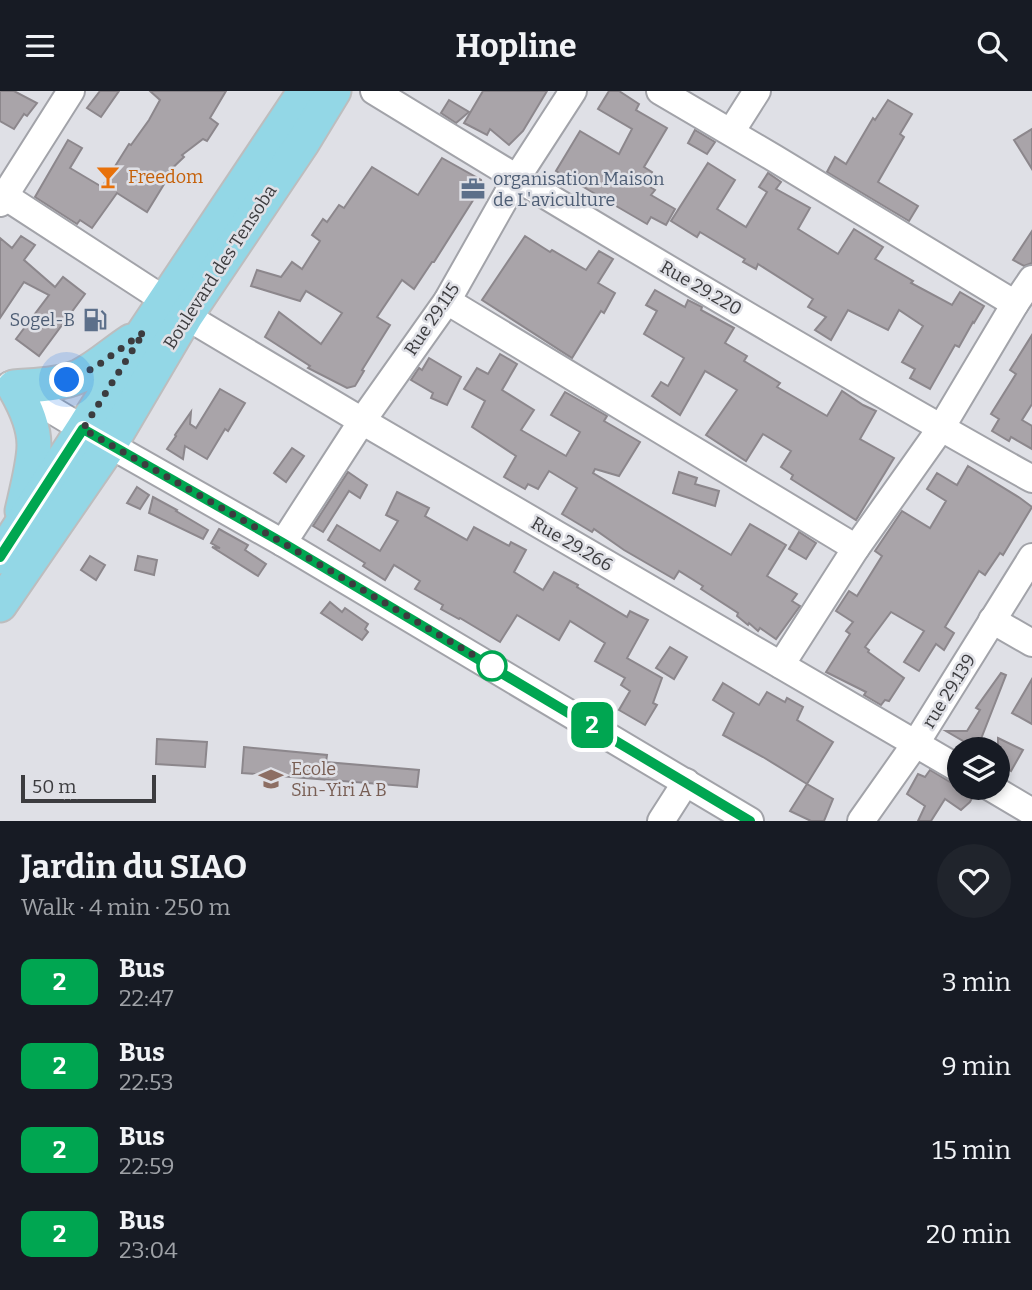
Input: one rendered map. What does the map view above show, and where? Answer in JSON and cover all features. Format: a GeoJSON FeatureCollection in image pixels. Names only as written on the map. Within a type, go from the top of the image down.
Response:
{"type":"FeatureCollection","features":[{"type":"Feature","properties":{"kind":"main road","name":"Boulevard des Tensoba"},"geometry":{"type":"LineString","coordinates":[[97,437],[305,91]]}},
{"type":"Feature","properties":{"kind":"main road","name":"Boulevard des Tensoba"},"geometry":{"type":"LineString","coordinates":[[97,437],[144,332],[176,309],[303,142],[334,91]]}},
{"type":"Feature","properties":{"kind":"main road"},"geometry":{"type":"LineString","coordinates":[[7,383],[50,384],[80,376],[144,332]]}},
{"type":"Feature","properties":{"kind":"main road"},"geometry":{"type":"LineString","coordinates":[[5,549],[29,478],[34,445],[23,404],[7,383]]}},
{"type":"Feature","properties":{"kind":"main road"},"geometry":{"type":"LineString","coordinates":[[5,549],[97,437]]}},
{"type":"Feature","properties":{"kind":"main road"},"geometry":{"type":"LineString","coordinates":[[0,605],[97,437]]}},
{"type":"Feature","properties":{"kind":"street"},"geometry":{"type":"LineString","coordinates":[[1,197],[71,91]]}},
{"type":"Feature","properties":{"kind":"street","name":"Rue 29.220"},"geometry":{"type":"LineString","coordinates":[[374,91],[516,179],[1032,479]]}},
{"type":"Feature","properties":{"kind":"street","name":"Rue 29.115"},"geometry":{"type":"LineString","coordinates":[[283,543],[362,421],[447,301],[516,179],[573,91]]}},
{"type":"Feature","properties":{"kind":"street"},"geometry":{"type":"LineString","coordinates":[[660,91],[1015,304]]}},
{"type":"Feature","properties":{"kind":"street"},"geometry":{"type":"LineString","coordinates":[[730,132],[757,91]]}},
{"type":"Feature","properties":{"kind":"street","name":"Rue 29.266"},"geometry":{"type":"LineString","coordinates":[[1,197],[176,309],[362,421],[947,762]]}},
{"type":"Feature","properties":{"kind":"street"},"geometry":{"type":"LineString","coordinates":[[781,665],[856,548],[941,428],[1032,279]]}},
{"type":"Feature","properties":{"kind":"street"},"geometry":{"type":"LineString","coordinates":[[447,301],[856,548]]}},
{"type":"Feature","properties":{"kind":"street"},"geometry":{"type":"LineString","coordinates":[[7,383],[283,543],[750,821]]}},
{"type":"Feature","properties":{"kind":"street","name":"rue 29.139"},"geometry":{"type":"LineString","coordinates":[[861,821],[916,743],[1032,557]]}},
{"type":"Feature","properties":{"kind":"street"},"geometry":{"type":"LineString","coordinates":[[992,620],[1032,643]]}},
{"type":"Feature","properties":{"kind":"street"},"geometry":{"type":"LineString","coordinates":[[661,821],[686,782]]}},
{"type":"Feature","properties":{"kind":"street"},"geometry":{"type":"LineString","coordinates":[[1010,799],[1032,812]]}},
{"type":"Feature","properties":{"kind":"building"},"geometry":{"type":"Polygon","coordinates":[[[0,91],[14,91],[37,103],[27,116],[24,114],[14,129],[0,121],[0,91]]]}},
{"type":"Feature","properties":{"kind":"building"},"geometry":{"type":"Polygon","coordinates":[[[100,91],[119,91],[101,117],[87,108],[100,91]]]}},
{"type":"Feature","properties":{"kind":"building"},"geometry":{"type":"Polygon","coordinates":[[[150,91],[226,91],[210,118],[218,124],[207,141],[203,139],[182,155],[184,157],[162,178],[166,181],[147,212],[117,193],[92,228],[80,220],[77,224],[35,197],[68,140],[82,148],[70,168],[102,187],[160,100],[150,91]]]}},
{"type":"Feature","properties":{"kind":"building"},"geometry":{"type":"Polygon","coordinates":[[[483,91],[547,91],[523,131],[509,145],[490,129],[487,135],[464,123],[483,91]]]}},
{"type":"Feature","properties":{"kind":"building"},"geometry":{"type":"Polygon","coordinates":[[[609,91],[619,91],[639,104],[636,110],[667,128],[644,167],[652,172],[645,184],[655,190],[651,195],[675,209],[666,225],[651,217],[647,224],[556,171],[580,131],[619,154],[632,129],[598,109],[609,91]]]}},
{"type":"Feature","properties":{"kind":"building"},"geometry":{"type":"Polygon","coordinates":[[[449,100],[469,112],[456,123],[441,113],[449,100]]]}},
{"type":"Feature","properties":{"kind":"building"},"geometry":{"type":"Polygon","coordinates":[[[888,100],[912,114],[900,134],[904,137],[878,182],[918,206],[909,221],[827,172],[835,157],[846,164],[873,118],[875,120],[888,100]]]}},
{"type":"Feature","properties":{"kind":"building"},"geometry":{"type":"Polygon","coordinates":[[[1032,129],[1032,169],[1014,140],[1032,129]]]}},
{"type":"Feature","properties":{"kind":"building"},"geometry":{"type":"Polygon","coordinates":[[[695,130],[715,142],[707,154],[688,143],[695,130]]]}},
{"type":"Feature","properties":{"kind":"building"},"geometry":{"type":"Polygon","coordinates":[[[442,158],[481,180],[482,186],[414,289],[402,280],[377,317],[390,325],[355,386],[347,388],[308,368],[310,366],[265,337],[279,312],[321,344],[342,313],[306,291],[300,301],[251,286],[257,270],[281,277],[292,262],[302,269],[320,241],[312,235],[323,219],[327,222],[339,205],[344,208],[372,167],[418,195],[442,158]]]}},
{"type":"Feature","properties":{"kind":"building"},"geometry":{"type":"Polygon","coordinates":[[[708,163],[735,180],[717,209],[746,227],[767,192],[759,187],[768,173],[781,182],[776,189],[810,208],[798,229],[838,254],[854,229],[883,247],[875,259],[913,281],[911,283],[952,305],[960,292],[984,306],[959,347],[955,345],[930,389],[910,378],[915,369],[902,362],[923,326],[899,310],[888,330],[848,310],[831,340],[815,330],[826,317],[808,307],[813,299],[758,264],[756,269],[743,262],[745,259],[700,232],[697,237],[671,221],[708,163]]]}},
{"type":"Feature","properties":{"kind":"building"},"geometry":{"type":"Polygon","coordinates":[[[1032,231],[1032,263],[1024,266],[1013,260],[1032,231]]]}},
{"type":"Feature","properties":{"kind":"building"},"geometry":{"type":"Polygon","coordinates":[[[21,236],[35,245],[24,260],[55,287],[63,277],[85,294],[39,356],[16,339],[49,295],[24,282],[0,318],[0,238],[12,248],[21,236]]]}},
{"type":"Feature","properties":{"kind":"building"},"geometry":{"type":"Polygon","coordinates":[[[525,236],[586,270],[599,251],[613,259],[598,283],[615,293],[572,358],[482,300],[525,236]]]}},
{"type":"Feature","properties":{"kind":"building"},"geometry":{"type":"Polygon","coordinates":[[[655,290],[685,307],[688,300],[734,328],[725,343],[747,356],[744,361],[780,383],[777,387],[827,416],[842,391],[876,411],[860,439],[894,458],[856,520],[791,479],[793,475],[781,467],[791,451],[763,434],[746,461],[706,435],[737,390],[705,371],[680,415],[652,396],[661,382],[668,386],[684,358],[644,334],[657,311],[646,305],[655,290]]]}},
{"type":"Feature","properties":{"kind":"building"},"geometry":{"type":"Polygon","coordinates":[[[1032,335],[1032,404],[1022,420],[1032,426],[1032,449],[1011,437],[1009,441],[992,431],[999,419],[991,414],[1016,374],[1010,370],[1032,335]]]}},
{"type":"Feature","properties":{"kind":"building"},"geometry":{"type":"Polygon","coordinates":[[[500,354],[517,364],[502,390],[534,410],[521,430],[566,456],[580,432],[551,415],[565,392],[607,416],[604,421],[640,442],[619,476],[595,469],[593,473],[731,555],[750,524],[786,545],[767,576],[797,594],[792,601],[800,606],[776,639],[760,628],[758,631],[749,623],[748,625],[737,616],[738,613],[679,571],[674,579],[594,529],[592,532],[562,514],[577,488],[549,471],[538,489],[528,484],[525,489],[504,477],[516,456],[472,427],[485,401],[464,389],[477,368],[488,374],[500,354]]]}},
{"type":"Feature","properties":{"kind":"building"},"geometry":{"type":"Polygon","coordinates":[[[429,358],[461,377],[447,405],[431,398],[433,393],[411,380],[419,368],[422,370],[429,358]]]}},
{"type":"Feature","properties":{"kind":"building"},"geometry":{"type":"Polygon","coordinates":[[[220,389],[245,403],[207,459],[185,446],[183,459],[167,449],[191,412],[190,424],[196,428],[220,389]]]}},
{"type":"Feature","properties":{"kind":"building"},"geometry":{"type":"Polygon","coordinates":[[[292,448],[304,456],[286,482],[274,473],[292,448]]]}},
{"type":"Feature","properties":{"kind":"building"},"geometry":{"type":"Polygon","coordinates":[[[968,466],[1032,507],[1003,555],[1000,553],[985,575],[979,571],[945,627],[954,633],[944,650],[936,644],[919,671],[904,662],[924,631],[891,612],[865,647],[904,678],[889,701],[885,700],[881,705],[864,695],[866,692],[826,672],[850,634],[846,631],[853,622],[836,611],[849,591],[857,596],[882,556],[875,551],[902,511],[930,528],[946,501],[927,489],[937,473],[957,485],[968,466]]]}},
{"type":"Feature","properties":{"kind":"building"},"geometry":{"type":"Polygon","coordinates":[[[348,472],[367,485],[360,498],[349,491],[323,532],[313,526],[348,472]]]}},
{"type":"Feature","properties":{"kind":"building"},"geometry":{"type":"Polygon","coordinates":[[[679,472],[697,478],[695,484],[719,491],[715,506],[673,493],[679,472]]]}},
{"type":"Feature","properties":{"kind":"building"},"geometry":{"type":"Polygon","coordinates":[[[137,487],[149,495],[140,509],[127,503],[137,487]]]}},
{"type":"Feature","properties":{"kind":"building"},"geometry":{"type":"Polygon","coordinates":[[[397,492],[429,508],[425,516],[467,540],[474,527],[509,546],[511,542],[526,550],[514,572],[543,590],[554,572],[627,617],[630,611],[648,620],[627,658],[662,678],[653,703],[657,705],[645,725],[619,710],[630,691],[621,685],[625,678],[595,661],[605,643],[570,621],[559,640],[517,615],[500,642],[441,609],[443,605],[415,589],[420,581],[394,565],[385,580],[363,566],[365,563],[328,540],[337,525],[380,551],[398,521],[386,515],[397,492]]]}},
{"type":"Feature","properties":{"kind":"building"},"geometry":{"type":"Polygon","coordinates":[[[153,497],[208,530],[203,539],[149,513],[153,497]]]}},
{"type":"Feature","properties":{"kind":"building"},"geometry":{"type":"Polygon","coordinates":[[[219,529],[248,545],[245,550],[266,564],[258,576],[212,547],[220,548],[211,543],[219,529]]]}},
{"type":"Feature","properties":{"kind":"building"},"geometry":{"type":"Polygon","coordinates":[[[799,532],[816,543],[806,559],[789,549],[799,532]]]}},
{"type":"Feature","properties":{"kind":"building"},"geometry":{"type":"Polygon","coordinates":[[[90,556],[105,565],[96,580],[81,570],[90,556]]]}},
{"type":"Feature","properties":{"kind":"building"},"geometry":{"type":"Polygon","coordinates":[[[138,556],[157,560],[154,575],[135,570],[138,556]]]}},
{"type":"Feature","properties":{"kind":"building"},"geometry":{"type":"Polygon","coordinates":[[[330,602],[342,612],[345,608],[368,624],[365,629],[368,632],[362,640],[321,613],[330,602]]]}},
{"type":"Feature","properties":{"kind":"building"},"geometry":{"type":"Polygon","coordinates":[[[670,647],[687,657],[674,679],[656,668],[670,647]]]}},
{"type":"Feature","properties":{"kind":"building"},"geometry":{"type":"Polygon","coordinates":[[[1001,673],[1006,675],[982,737],[956,737],[946,731],[967,731],[980,710],[976,708],[1001,673]]]}},
{"type":"Feature","properties":{"kind":"building"},"geometry":{"type":"Polygon","coordinates":[[[1032,679],[1032,724],[1012,713],[1032,679]]]}},
{"type":"Feature","properties":{"kind":"building"},"geometry":{"type":"Polygon","coordinates":[[[723,683],[759,705],[767,692],[785,702],[787,698],[803,707],[797,720],[833,742],[807,784],[723,735],[734,713],[713,700],[723,683]]]}},
{"type":"Feature","properties":{"kind":"building"},"geometry":{"type":"Polygon","coordinates":[[[157,739],[207,742],[205,767],[156,764],[157,739]]]}},
{"type":"Feature","properties":{"kind":"building"},"geometry":{"type":"Polygon","coordinates":[[[1010,744],[1023,750],[1010,770],[1010,744]]]}},
{"type":"Feature","properties":{"kind":"building"},"geometry":{"type":"Polygon","coordinates":[[[244,747],[327,755],[326,762],[419,770],[417,787],[242,773],[244,747]]]}},
{"type":"Feature","properties":{"kind":"building"},"geometry":{"type":"Polygon","coordinates":[[[930,770],[947,780],[947,800],[971,800],[970,802],[961,810],[945,799],[931,821],[918,821],[925,806],[907,794],[918,774],[925,777],[930,770]]]}},
{"type":"Feature","properties":{"kind":"building"},"geometry":{"type":"Polygon","coordinates":[[[807,784],[833,799],[824,821],[811,821],[790,811],[807,784]]]}},
{"type":"Feature","properties":{"kind":"bus line","name":"2"},"geometry":{"type":"LineString","coordinates":[[0,557],[83,429],[283,543],[750,821]]}},
{"type":"Feature","properties":{"kind":"place","name":"Freedom"},"geometry":{"type":"Point","coordinates":[108,177]}},
{"type":"Feature","properties":{"kind":"place","name":"organisation Maison de L'aviculture"},"geometry":{"type":"Point","coordinates":[473,189]}},
{"type":"Feature","properties":{"kind":"place","name":"Sogel-B"},"geometry":{"type":"Point","coordinates":[95,320]}},
{"type":"Feature","properties":{"kind":"place","name":"Ecole Sin-Yiri A B"},"geometry":{"type":"Point","coordinates":[271,779]}},
{"type":"Feature","properties":{"kind":"route"},"geometry":{"type":"LineString","coordinates":[[67,380],[94,368],[144,332],[83,429],[492,666]]}}]}
